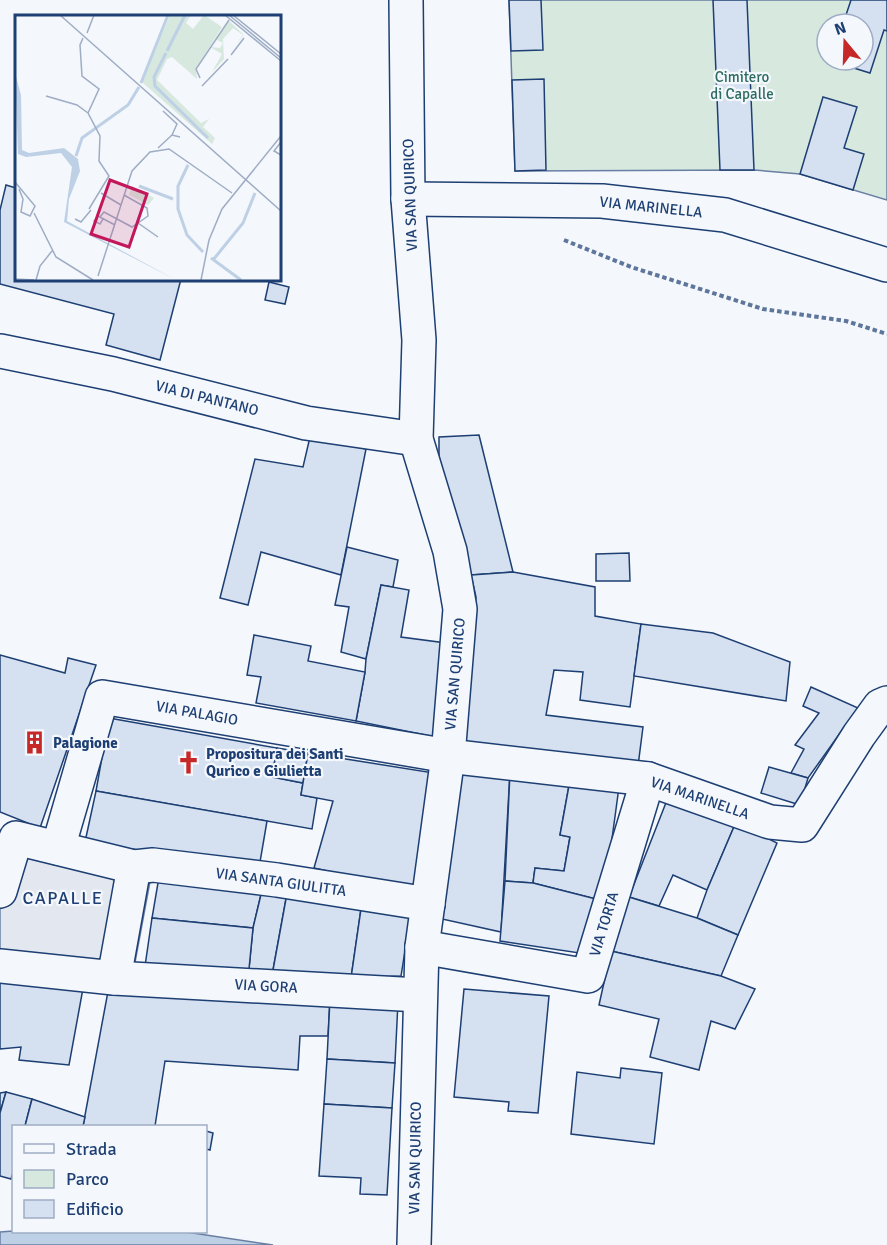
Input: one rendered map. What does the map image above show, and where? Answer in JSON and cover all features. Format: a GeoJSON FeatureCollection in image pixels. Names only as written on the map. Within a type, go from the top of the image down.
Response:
{"type":"FeatureCollection","features":[{"type":"Feature","properties":{"kind":"street","name":"VIA SAN QUIRICO"},"geometry":{"type":"LineString","coordinates":[[406,0],[408,199],[419,340],[416,439],[450,551],[460,609],[448,756],[422,947],[414,1238]]}},
{"type":"Feature","properties":{"kind":"street","name":"VIA MARINELLA"},"geometry":{"type":"LineString","coordinates":[[408,199],[602,201],[726,215],[887,265]]}},
{"type":"Feature","properties":{"kind":"street","name":"VIA DI PANTANO"},"geometry":{"type":"LineString","coordinates":[[0,351],[113,374],[306,423],[416,439]]}},
{"type":"Feature","properties":{"kind":"street","name":"VIA PALAGIO"},"geometry":{"type":"LineString","coordinates":[[58,848],[102,697],[448,756]]}},
{"type":"Feature","properties":{"kind":"street","name":"VIA MARINELLA"},"geometry":{"type":"LineString","coordinates":[[448,756],[648,779],[770,822],[802,825],[859,735],[880,706],[887,703]]}},
{"type":"Feature","properties":{"kind":"street","name":"VIA TORTA"},"geometry":{"type":"LineString","coordinates":[[422,947],[588,976],[648,779]]}},
{"type":"Feature","properties":{"kind":"street","name":"VIA SANTA GIULITTA"},"geometry":{"type":"LineString","coordinates":[[8,835],[134,867],[153,865],[277,879],[428,904]]}},
{"type":"Feature","properties":{"kind":"street"},"geometry":{"type":"LineString","coordinates":[[0,891],[8,835]]}},
{"type":"Feature","properties":{"kind":"street"},"geometry":{"type":"LineString","coordinates":[[114,978],[134,867]]}},
{"type":"Feature","properties":{"kind":"street","name":"VIA GORA"},"geometry":{"type":"LineString","coordinates":[[0,966],[114,978],[419,995]]}},
{"type":"Feature","properties":{"kind":"green space","name":"Cimitero di Capalle"},"geometry":{"type":"Polygon","coordinates":[[[509,0],[887,0],[887,200],[800,174],[754,170],[515,171],[509,0]]]}},
{"type":"Feature","properties":{"kind":"shaded area"},"geometry":{"type":"Polygon","coordinates":[[[10,829],[154,860],[131,984],[0,971],[0,864],[10,829]]]}},
{"type":"Feature","properties":{"kind":"water"},"geometry":{"type":"Polygon","coordinates":[[[0,1232],[193,1233],[273,1245],[0,1245],[0,1232]]]}},
{"type":"Feature","properties":{"kind":"building"},"geometry":{"type":"Polygon","coordinates":[[[509,0],[541,0],[543,50],[511,51],[509,0]]]}},
{"type":"Feature","properties":{"kind":"building"},"geometry":{"type":"Polygon","coordinates":[[[713,0],[747,0],[754,170],[720,170],[713,0]]]}},
{"type":"Feature","properties":{"kind":"building"},"geometry":{"type":"Polygon","coordinates":[[[851,0],[887,0],[887,31],[884,30],[875,58],[875,12],[847,12],[851,0]]]}},
{"type":"Feature","properties":{"kind":"building"},"geometry":{"type":"Polygon","coordinates":[[[544,79],[546,170],[515,171],[512,80],[544,79]]]}},
{"type":"Feature","properties":{"kind":"building"},"geometry":{"type":"Polygon","coordinates":[[[823,97],[857,107],[844,148],[864,154],[853,190],[800,174],[823,97]]]}},
{"type":"Feature","properties":{"kind":"building"},"geometry":{"type":"Polygon","coordinates":[[[6,185],[15,188],[15,280],[181,280],[160,360],[106,345],[114,314],[0,284],[0,210],[6,185]]]}},
{"type":"Feature","properties":{"kind":"building"},"geometry":{"type":"Polygon","coordinates":[[[269,282],[289,287],[285,304],[265,300],[269,282]]]}},
{"type":"Feature","properties":{"kind":"building"},"geometry":{"type":"Polygon","coordinates":[[[479,435],[513,572],[471,575],[439,457],[439,437],[479,435]]]}},
{"type":"Feature","properties":{"kind":"building"},"geometry":{"type":"Polygon","coordinates":[[[310,437],[366,449],[341,575],[261,552],[248,605],[220,598],[255,459],[303,467],[310,437]]]}},
{"type":"Feature","properties":{"kind":"building"},"geometry":{"type":"Polygon","coordinates":[[[347,547],[398,560],[393,587],[381,585],[366,659],[341,652],[349,607],[335,605],[347,547]]]}},
{"type":"Feature","properties":{"kind":"building"},"geometry":{"type":"Polygon","coordinates":[[[629,553],[630,581],[596,581],[596,554],[629,553]]]}},
{"type":"Feature","properties":{"kind":"building"},"geometry":{"type":"Polygon","coordinates":[[[513,572],[595,587],[595,616],[641,624],[630,707],[580,700],[583,672],[554,670],[546,715],[643,727],[638,766],[461,747],[476,597],[471,575],[513,572]]]}},
{"type":"Feature","properties":{"kind":"building"},"geometry":{"type":"Polygon","coordinates":[[[381,585],[409,590],[401,637],[446,643],[435,737],[356,721],[381,585]]]}},
{"type":"Feature","properties":{"kind":"building"},"geometry":{"type":"Polygon","coordinates":[[[641,624],[713,633],[790,662],[786,701],[634,676],[641,624]]]}},
{"type":"Feature","properties":{"kind":"building"},"geometry":{"type":"Polygon","coordinates":[[[254,635],[311,646],[308,661],[365,672],[356,721],[256,703],[261,677],[247,675],[254,635]]]}},
{"type":"Feature","properties":{"kind":"building","name":"Palagione"},"geometry":{"type":"Polygon","coordinates":[[[0,655],[65,673],[68,658],[96,665],[40,828],[0,812],[0,655]]]}},
{"type":"Feature","properties":{"kind":"building"},"geometry":{"type":"Polygon","coordinates":[[[811,687],[858,708],[808,778],[791,773],[804,749],[795,745],[819,713],[803,706],[811,687]]]}},
{"type":"Feature","properties":{"kind":"building","name":"Propositura dei Santi Qurico e Giulietta"},"geometry":{"type":"Polygon","coordinates":[[[109,718],[277,748],[272,777],[303,783],[301,795],[317,798],[312,829],[96,791],[109,718]]]}},
{"type":"Feature","properties":{"kind":"building"},"geometry":{"type":"Polygon","coordinates":[[[277,748],[308,753],[303,783],[272,777],[277,748]]]}},
{"type":"Feature","properties":{"kind":"building"},"geometry":{"type":"Polygon","coordinates":[[[308,753],[434,773],[416,891],[314,868],[333,801],[301,795],[308,753]]]}},
{"type":"Feature","properties":{"kind":"building"},"geometry":{"type":"Polygon","coordinates":[[[460,767],[510,772],[501,932],[433,917],[460,767]]]}},
{"type":"Feature","properties":{"kind":"building"},"geometry":{"type":"Polygon","coordinates":[[[769,767],[808,778],[800,805],[761,793],[769,767]]]}},
{"type":"Feature","properties":{"kind":"building"},"geometry":{"type":"Polygon","coordinates":[[[510,772],[570,780],[560,835],[570,837],[564,871],[535,868],[533,883],[505,881],[510,772]]]}},
{"type":"Feature","properties":{"kind":"building"},"geometry":{"type":"Polygon","coordinates":[[[570,780],[619,787],[611,846],[596,899],[533,883],[535,868],[564,871],[570,837],[560,835],[570,780]]]}},
{"type":"Feature","properties":{"kind":"building"},"geometry":{"type":"Polygon","coordinates":[[[96,791],[267,821],[259,868],[85,842],[96,791]]]}},
{"type":"Feature","properties":{"kind":"building"},"geometry":{"type":"Polygon","coordinates":[[[669,795],[736,822],[707,890],[673,875],[659,906],[629,897],[669,795]]]}},
{"type":"Feature","properties":{"kind":"building"},"geometry":{"type":"Polygon","coordinates":[[[736,822],[777,843],[738,935],[697,918],[736,822]]]}},
{"type":"Feature","properties":{"kind":"building"},"geometry":{"type":"Polygon","coordinates":[[[160,871],[264,882],[253,928],[152,918],[160,871]]]}},
{"type":"Feature","properties":{"kind":"building"},"geometry":{"type":"Polygon","coordinates":[[[505,881],[533,883],[596,899],[586,954],[500,941],[505,881]]]}},
{"type":"Feature","properties":{"kind":"building"},"geometry":{"type":"Polygon","coordinates":[[[264,882],[288,888],[271,981],[248,979],[253,928],[264,882]]]}},
{"type":"Feature","properties":{"kind":"building"},"geometry":{"type":"Polygon","coordinates":[[[288,888],[362,902],[351,978],[271,981],[288,888]]]}},
{"type":"Feature","properties":{"kind":"building"},"geometry":{"type":"Polygon","coordinates":[[[629,897],[697,918],[738,935],[721,976],[611,951],[629,897]]]}},
{"type":"Feature","properties":{"kind":"building"},"geometry":{"type":"Polygon","coordinates":[[[362,902],[411,913],[401,976],[351,978],[362,902]]]}},
{"type":"Feature","properties":{"kind":"building"},"geometry":{"type":"Polygon","coordinates":[[[152,918],[253,928],[248,979],[144,973],[152,918]]]}},
{"type":"Feature","properties":{"kind":"building"},"geometry":{"type":"Polygon","coordinates":[[[611,951],[721,976],[755,989],[735,1029],[711,1021],[699,1070],[650,1057],[659,1019],[599,1005],[611,951]]]}},
{"type":"Feature","properties":{"kind":"building"},"geometry":{"type":"Polygon","coordinates":[[[0,978],[84,983],[69,1065],[19,1060],[21,1047],[0,1049],[0,978]]]}},
{"type":"Feature","properties":{"kind":"building"},"geometry":{"type":"Polygon","coordinates":[[[109,986],[330,999],[328,1036],[300,1036],[298,1070],[165,1061],[155,1125],[83,1125],[109,986]]]}},
{"type":"Feature","properties":{"kind":"building"},"geometry":{"type":"Polygon","coordinates":[[[464,989],[549,996],[538,1113],[508,1111],[509,1102],[454,1097],[464,989]]]}},
{"type":"Feature","properties":{"kind":"building"},"geometry":{"type":"Polygon","coordinates":[[[330,999],[398,1002],[395,1063],[327,1059],[330,999]]]}},
{"type":"Feature","properties":{"kind":"building"},"geometry":{"type":"Polygon","coordinates":[[[327,1059],[395,1063],[392,1108],[324,1104],[327,1059]]]}},
{"type":"Feature","properties":{"kind":"building"},"geometry":{"type":"Polygon","coordinates":[[[621,1068],[662,1073],[654,1144],[571,1134],[577,1072],[620,1078],[621,1068]]]}},
{"type":"Feature","properties":{"kind":"building"},"geometry":{"type":"Polygon","coordinates":[[[6,1092],[0,1113],[0,1093],[6,1092]]]}},
{"type":"Feature","properties":{"kind":"building"},"geometry":{"type":"Polygon","coordinates":[[[6,1092],[32,1099],[25,1125],[12,1125],[11,1179],[0,1176],[0,1113],[6,1092]]]}},
{"type":"Feature","properties":{"kind":"building"},"geometry":{"type":"Polygon","coordinates":[[[32,1099],[85,1117],[83,1125],[25,1125],[32,1099]]]}},
{"type":"Feature","properties":{"kind":"building"},"geometry":{"type":"Polygon","coordinates":[[[324,1104],[392,1108],[387,1195],[360,1194],[361,1178],[319,1176],[324,1104]]]}},
{"type":"Feature","properties":{"kind":"building"},"geometry":{"type":"Polygon","coordinates":[[[207,1131],[213,1133],[210,1150],[207,1149],[207,1131]]]}},
{"type":"Feature","properties":{"kind":"place","name":"Palagione"},"geometry":{"type":"Point","coordinates":[35,743]}},
{"type":"Feature","properties":{"kind":"place","name":"Propositura dei Santi Qurico e Giulietta"},"geometry":{"type":"Point","coordinates":[188,763]}},
{"type":"Feature","properties":{"kind":"district","name":"CAPALLE"},"geometry":{"type":"Point","coordinates":[63,898]}}]}
